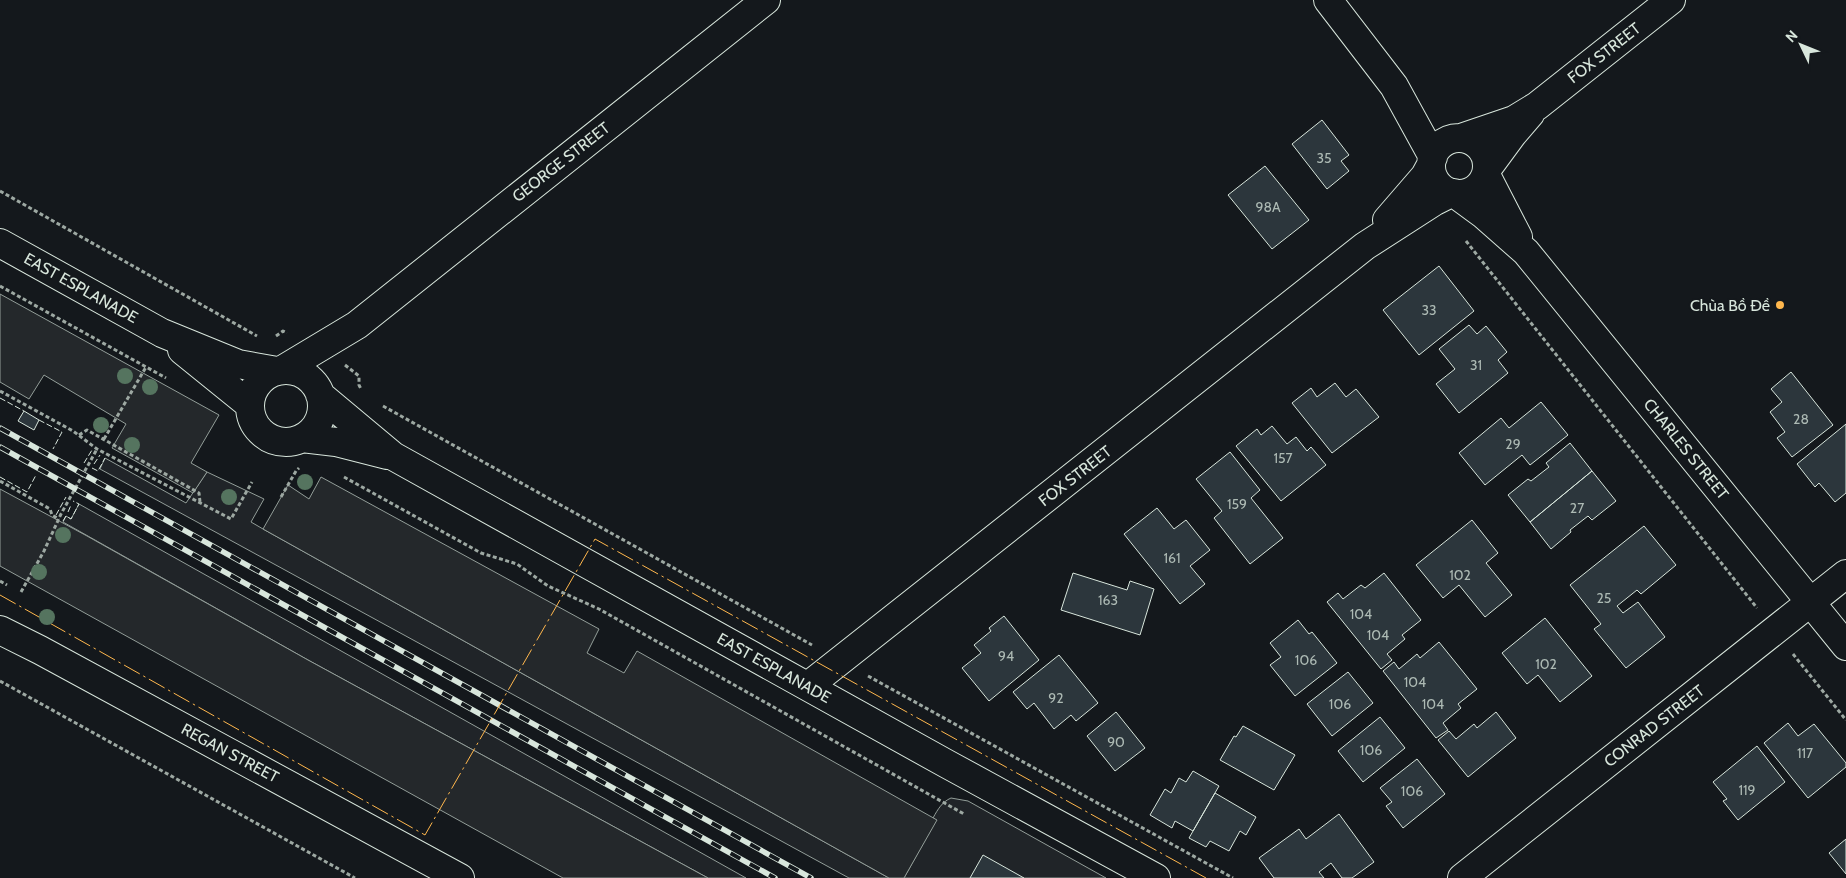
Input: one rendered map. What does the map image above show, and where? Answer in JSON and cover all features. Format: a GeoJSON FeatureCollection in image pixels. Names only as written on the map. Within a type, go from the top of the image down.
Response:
{"type":"FeatureCollection","features":[{"type":"Feature","properties":{"kind":"street","name":"GEORGE STREET"},"geometry":{"type":"LineString","coordinates":[[279,371],[324,354],[357,325],[766,0]]}},
{"type":"Feature","properties":{"kind":"street"},"geometry":{"type":"LineString","coordinates":[[1328,0],[1394,86],[1432,161]]}},
{"type":"Feature","properties":{"kind":"street","name":"FOX STREET"},"geometry":{"type":"LineString","coordinates":[[1459,138],[1514,120],[1537,106],[1671,0]]}},
{"type":"Feature","properties":{"kind":"street"},"geometry":{"type":"LineString","coordinates":[[1394,86],[1459,138],[1470,140],[1477,144],[1483,152],[1486,160],[1486,172],[1481,183],[1473,190],[1464,194],[1453,193],[1436,182],[1432,175],[1432,161],[1436,149],[1442,144],[1459,138]]}},
{"type":"Feature","properties":{"kind":"street","name":"FOX STREET"},"geometry":{"type":"LineString","coordinates":[[1486,172],[1512,135],[1537,106]]}},
{"type":"Feature","properties":{"kind":"street","name":"FOX STREET"},"geometry":{"type":"LineString","coordinates":[[1341,265],[1392,216],[1425,176],[1432,161]]}},
{"type":"Feature","properties":{"kind":"street","name":"CHARLES STREET"},"geometry":{"type":"LineString","coordinates":[[1486,172],[1526,252]]}},
{"type":"Feature","properties":{"kind":"street","name":"FOX STREET"},"geometry":{"type":"LineString","coordinates":[[808,686],[1365,246],[1434,201],[1453,193]]}},
{"type":"Feature","properties":{"kind":"street","name":"CHARLES STREET"},"geometry":{"type":"LineString","coordinates":[[1453,193],[1484,216],[1526,252],[1846,646]]}},
{"type":"Feature","properties":{"kind":"street","name":"EAST ESPLANADE"},"geometry":{"type":"LineString","coordinates":[[0,244],[162,333],[238,364],[279,371]]}},
{"type":"Feature","properties":{"kind":"street","name":"EAST ESPLANADE"},"geometry":{"type":"LineString","coordinates":[[162,333],[250,405]]}},
{"type":"Feature","properties":{"kind":"street","name":"GEORGE STREET"},"geometry":{"type":"LineString","coordinates":[[318,391],[324,354]]}},
{"type":"Feature","properties":{"kind":"street"},"geometry":{"type":"LineString","coordinates":[[279,371],[302,374],[310,379],[318,391],[321,415],[317,424],[310,432],[303,451],[290,442],[270,438],[261,432],[255,424],[250,405],[251,396],[261,380],[279,371]]}},
{"type":"Feature","properties":{"kind":"street","name":"EAST ESPLANADE"},"geometry":{"type":"LineString","coordinates":[[318,391],[393,456],[1156,878]]}},
{"type":"Feature","properties":{"kind":"street","name":"EAST ESPLANADE"},"geometry":{"type":"LineString","coordinates":[[303,451],[336,442],[393,456]]}},
{"type":"Feature","properties":{"kind":"street","name":"CONRAD STREET"},"geometry":{"type":"LineString","coordinates":[[1462,878],[1846,574]]}},
{"type":"Feature","properties":{"kind":"street","name":"REGAN STREET"},"geometry":{"type":"LineString","coordinates":[[0,630],[460,878]]}},
{"type":"Feature","properties":{"kind":"path"},"geometry":{"type":"LineString","coordinates":[[0,191],[260,338]]}},
{"type":"Feature","properties":{"kind":"path"},"geometry":{"type":"LineString","coordinates":[[1463,238],[1846,720]]}},
{"type":"Feature","properties":{"kind":"path"},"geometry":{"type":"LineString","coordinates":[[0,286],[170,380]]}},
{"type":"Feature","properties":{"kind":"path"},"geometry":{"type":"LineString","coordinates":[[276,337],[283,331],[344,364],[359,376],[359,384],[363,394]]}},
{"type":"Feature","properties":{"kind":"path"},"geometry":{"type":"LineString","coordinates":[[104,439],[146,367]]}},
{"type":"Feature","properties":{"kind":"path"},"geometry":{"type":"LineString","coordinates":[[0,391],[79,435],[97,449],[231,518],[252,482]]}},
{"type":"Feature","properties":{"kind":"path"},"geometry":{"type":"LineString","coordinates":[[378,403],[1232,878]]}},
{"type":"Feature","properties":{"kind":"path"},"geometry":{"type":"LineString","coordinates":[[79,435],[87,430],[199,492],[200,503]]}},
{"type":"Feature","properties":{"kind":"path"},"geometry":{"type":"LineString","coordinates":[[20,592],[44,551],[97,449]]}},
{"type":"Feature","properties":{"kind":"path"},"geometry":{"type":"LineString","coordinates":[[281,497],[296,471],[303,451]]}},
{"type":"Feature","properties":{"kind":"path"},"geometry":{"type":"LineString","coordinates":[[343,476],[481,553],[517,564],[548,586],[599,609],[964,814]]}},
{"type":"Feature","properties":{"kind":"path"},"geometry":{"type":"LineString","coordinates":[[0,482],[50,509],[52,515],[59,519]]}},
{"type":"Feature","properties":{"kind":"path"},"geometry":{"type":"LineString","coordinates":[[0,581],[8,585]]}},
{"type":"Feature","properties":{"kind":"path"},"geometry":{"type":"LineString","coordinates":[[0,682],[355,878]]}},
{"type":"Feature","properties":{"kind":"shaded area"},"geometry":{"type":"Polygon","coordinates":[[[0,294],[219,415],[191,463],[207,472],[193,493],[112,448],[126,424],[44,375],[29,399],[0,382],[0,294]]]}},
{"type":"Feature","properties":{"kind":"shaded area"},"geometry":{"type":"Polygon","coordinates":[[[105,458],[186,503],[207,472],[264,499],[251,522],[889,878],[849,878],[100,469],[105,458]]]}},
{"type":"Feature","properties":{"kind":"shaded area"},"geometry":{"type":"Polygon","coordinates":[[[321,477],[599,629],[587,653],[624,673],[637,651],[937,820],[904,878],[889,878],[263,529],[288,485],[309,499],[321,477]]]}},
{"type":"Feature","properties":{"kind":"shaded area"},"geometry":{"type":"Polygon","coordinates":[[[0,489],[308,660],[708,878],[563,878],[0,566],[0,489]]]}},
{"type":"Feature","properties":{"kind":"shaded area"},"geometry":{"type":"Polygon","coordinates":[[[79,504],[746,878],[708,878],[308,660],[63,522],[66,516],[71,519],[79,504]]]}},
{"type":"Feature","properties":{"kind":"shaded area"},"geometry":{"type":"Polygon","coordinates":[[[951,798],[968,801],[1106,878],[904,878],[936,820],[933,818],[943,804],[951,798]]]}},
{"type":"Feature","properties":{"kind":"building"},"geometry":{"type":"Polygon","coordinates":[[[1322,120],[1349,155],[1341,161],[1349,171],[1327,189],[1292,144],[1322,120]]]}},
{"type":"Feature","properties":{"kind":"building"},"geometry":{"type":"Polygon","coordinates":[[[1265,166],[1309,220],[1272,249],[1228,195],[1265,166]]]}},
{"type":"Feature","properties":{"kind":"building"},"geometry":{"type":"Polygon","coordinates":[[[1439,266],[1474,311],[1419,355],[1383,310],[1439,266]]]}},
{"type":"Feature","properties":{"kind":"building"},"geometry":{"type":"Polygon","coordinates":[[[1469,325],[1477,334],[1486,326],[1507,352],[1498,360],[1508,373],[1459,413],[1436,384],[1455,369],[1439,349],[1469,325]]]}},
{"type":"Feature","properties":{"kind":"building"},"geometry":{"type":"Polygon","coordinates":[[[1791,372],[1833,425],[1792,457],[1777,438],[1785,432],[1770,412],[1782,402],[1771,389],[1791,372]]]}},
{"type":"Feature","properties":{"kind":"building"},"geometry":{"type":"Polygon","coordinates":[[[1335,383],[1346,397],[1356,389],[1379,417],[1332,453],[1292,403],[1311,388],[1317,397],[1335,383]]]}},
{"type":"Feature","properties":{"kind":"building"},"geometry":{"type":"Polygon","coordinates":[[[1541,402],[1568,435],[1530,465],[1522,455],[1485,485],[1459,453],[1501,418],[1509,428],[1541,402]]]}},
{"type":"Feature","properties":{"kind":"building"},"geometry":{"type":"Polygon","coordinates":[[[24,411],[39,420],[34,430],[18,421],[24,411]]]}},
{"type":"Feature","properties":{"kind":"building"},"geometry":{"type":"Polygon","coordinates":[[[1846,424],[1846,493],[1835,502],[1819,483],[1815,487],[1797,464],[1846,424]]]}},
{"type":"Feature","properties":{"kind":"building"},"geometry":{"type":"Polygon","coordinates":[[[1272,426],[1287,444],[1296,437],[1307,451],[1311,447],[1326,465],[1281,501],[1236,446],[1257,429],[1261,435],[1272,426]]]}},
{"type":"Feature","properties":{"kind":"building"},"geometry":{"type":"Polygon","coordinates":[[[1570,443],[1592,471],[1530,522],[1508,495],[1528,479],[1531,481],[1549,467],[1546,463],[1570,443]]]}},
{"type":"Feature","properties":{"kind":"building"},"geometry":{"type":"Polygon","coordinates":[[[1230,452],[1260,490],[1251,498],[1283,538],[1250,564],[1214,518],[1222,511],[1196,479],[1230,452]]]}},
{"type":"Feature","properties":{"kind":"building"},"geometry":{"type":"Polygon","coordinates":[[[1592,471],[1616,501],[1592,520],[1588,516],[1570,530],[1571,532],[1551,549],[1530,522],[1592,471]]]}},
{"type":"Feature","properties":{"kind":"building"},"geometry":{"type":"Polygon","coordinates":[[[1157,508],[1174,529],[1186,520],[1210,550],[1190,566],[1205,584],[1180,604],[1124,534],[1157,508]]]}},
{"type":"Feature","properties":{"kind":"building"},"geometry":{"type":"Polygon","coordinates":[[[1472,520],[1498,553],[1486,563],[1512,595],[1485,617],[1459,585],[1443,598],[1416,565],[1472,520]]]}},
{"type":"Feature","properties":{"kind":"building"},"geometry":{"type":"Polygon","coordinates":[[[1644,526],[1676,565],[1641,594],[1637,590],[1617,606],[1623,613],[1638,602],[1665,637],[1626,668],[1594,629],[1601,624],[1570,585],[1644,526]]]}},
{"type":"Feature","properties":{"kind":"building"},"geometry":{"type":"Polygon","coordinates":[[[1073,573],[1127,590],[1130,581],[1154,589],[1140,635],[1061,610],[1073,573]]]}},
{"type":"Feature","properties":{"kind":"building"},"geometry":{"type":"Polygon","coordinates":[[[1384,573],[1421,620],[1402,635],[1405,639],[1387,654],[1392,660],[1381,669],[1327,602],[1338,593],[1343,599],[1361,585],[1365,588],[1384,573]]]}},
{"type":"Feature","properties":{"kind":"building"},"geometry":{"type":"Polygon","coordinates":[[[1004,616],[1039,660],[989,701],[962,668],[981,653],[974,645],[991,631],[989,628],[1004,616]]]}},
{"type":"Feature","properties":{"kind":"building"},"geometry":{"type":"Polygon","coordinates":[[[1545,618],[1592,676],[1560,702],[1538,675],[1527,684],[1502,653],[1545,618]]]}},
{"type":"Feature","properties":{"kind":"building"},"geometry":{"type":"Polygon","coordinates":[[[1298,620],[1309,634],[1312,632],[1337,663],[1295,696],[1270,665],[1281,657],[1270,643],[1298,620]]]}},
{"type":"Feature","properties":{"kind":"building"},"geometry":{"type":"Polygon","coordinates":[[[1439,642],[1477,689],[1458,704],[1461,708],[1443,723],[1448,730],[1436,738],[1383,671],[1394,662],[1399,669],[1417,654],[1420,658],[1439,642]]]}},
{"type":"Feature","properties":{"kind":"building"},"geometry":{"type":"Polygon","coordinates":[[[1059,655],[1098,703],[1076,721],[1071,715],[1054,729],[1034,703],[1027,709],[1013,692],[1059,655]]]}},
{"type":"Feature","properties":{"kind":"building"},"geometry":{"type":"Polygon","coordinates":[[[1348,672],[1373,703],[1332,736],[1307,704],[1348,672]]]}},
{"type":"Feature","properties":{"kind":"building"},"geometry":{"type":"Polygon","coordinates":[[[1116,712],[1145,748],[1115,771],[1087,736],[1116,712]]]}},
{"type":"Feature","properties":{"kind":"building"},"geometry":{"type":"Polygon","coordinates":[[[1496,712],[1516,738],[1468,777],[1438,740],[1449,731],[1456,739],[1474,724],[1477,728],[1496,712]]]}},
{"type":"Feature","properties":{"kind":"building"},"geometry":{"type":"Polygon","coordinates":[[[1380,717],[1405,748],[1363,782],[1338,751],[1380,717]]]}},
{"type":"Feature","properties":{"kind":"building"},"geometry":{"type":"Polygon","coordinates":[[[1788,723],[1798,736],[1814,724],[1846,763],[1846,767],[1808,798],[1764,743],[1788,723]]]}},
{"type":"Feature","properties":{"kind":"building"},"geometry":{"type":"Polygon","coordinates":[[[1243,726],[1295,755],[1274,790],[1220,760],[1234,736],[1236,737],[1243,726]]]}},
{"type":"Feature","properties":{"kind":"building"},"geometry":{"type":"Polygon","coordinates":[[[1757,746],[1785,782],[1738,820],[1723,801],[1727,799],[1713,782],[1757,746]]]}},
{"type":"Feature","properties":{"kind":"building"},"geometry":{"type":"Polygon","coordinates":[[[1417,759],[1445,794],[1403,828],[1386,806],[1392,802],[1380,788],[1417,759]]]}},
{"type":"Feature","properties":{"kind":"building"},"geometry":{"type":"Polygon","coordinates":[[[1193,771],[1219,786],[1193,831],[1175,821],[1172,828],[1150,815],[1165,789],[1171,793],[1179,778],[1186,782],[1193,771]]]}},
{"type":"Feature","properties":{"kind":"building"},"geometry":{"type":"Polygon","coordinates":[[[1215,793],[1256,817],[1246,835],[1240,831],[1229,851],[1210,841],[1206,847],[1189,838],[1215,793]]]}},
{"type":"Feature","properties":{"kind":"building"},"geometry":{"type":"Polygon","coordinates":[[[1339,814],[1374,862],[1352,878],[1342,878],[1331,863],[1319,872],[1324,878],[1274,878],[1259,858],[1299,829],[1306,839],[1339,814]]]}},
{"type":"Feature","properties":{"kind":"building"},"geometry":{"type":"Polygon","coordinates":[[[1846,839],[1846,874],[1829,853],[1846,839]]]}},
{"type":"Feature","properties":{"kind":"building"},"geometry":{"type":"Polygon","coordinates":[[[983,855],[1024,878],[970,878],[983,855]]]}},
{"type":"Feature","properties":{"kind":"railway"},"geometry":{"type":"LineString","coordinates":[[0,428],[811,878]]}},
{"type":"Feature","properties":{"kind":"railway"},"geometry":{"type":"LineString","coordinates":[[0,447],[775,878]]}},
{"type":"Feature","properties":{"kind":"fence"},"geometry":{"type":"LineString","coordinates":[[0,398],[24,411]]}},
{"type":"Feature","properties":{"kind":"fence"},"geometry":{"type":"LineString","coordinates":[[39,420],[62,432],[53,449]]}},
{"type":"Feature","properties":{"kind":"fence"},"geometry":{"type":"LineString","coordinates":[[84,463],[92,450]]}},
{"type":"Feature","properties":{"kind":"fence"},"geometry":{"type":"LineString","coordinates":[[94,464],[100,455]]}},
{"type":"Feature","properties":{"kind":"fence"},"geometry":{"type":"LineString","coordinates":[[92,468],[98,471],[105,458]]}},
{"type":"Feature","properties":{"kind":"fence"},"geometry":{"type":"LineString","coordinates":[[0,477],[27,492],[36,475]]}},
{"type":"Feature","properties":{"kind":"fence"},"geometry":{"type":"LineString","coordinates":[[56,515],[66,497]]}},
{"type":"Feature","properties":{"kind":"fence"},"geometry":{"type":"LineString","coordinates":[[63,521],[66,516],[71,519],[79,504],[73,501]]}},
{"type":"Feature","properties":{"kind":"fence"},"geometry":{"type":"LineString","coordinates":[[68,512],[71,505]]}},
{"type":"Feature","properties":{"kind":"power"},"geometry":{"type":"LineString","coordinates":[[0,595],[425,835],[595,539],[1206,878]]}},
{"type":"Feature","properties":{"kind":"place","name":"Chùa Bồ Đề"},"geometry":{"type":"Point","coordinates":[1780,305]}}]}
